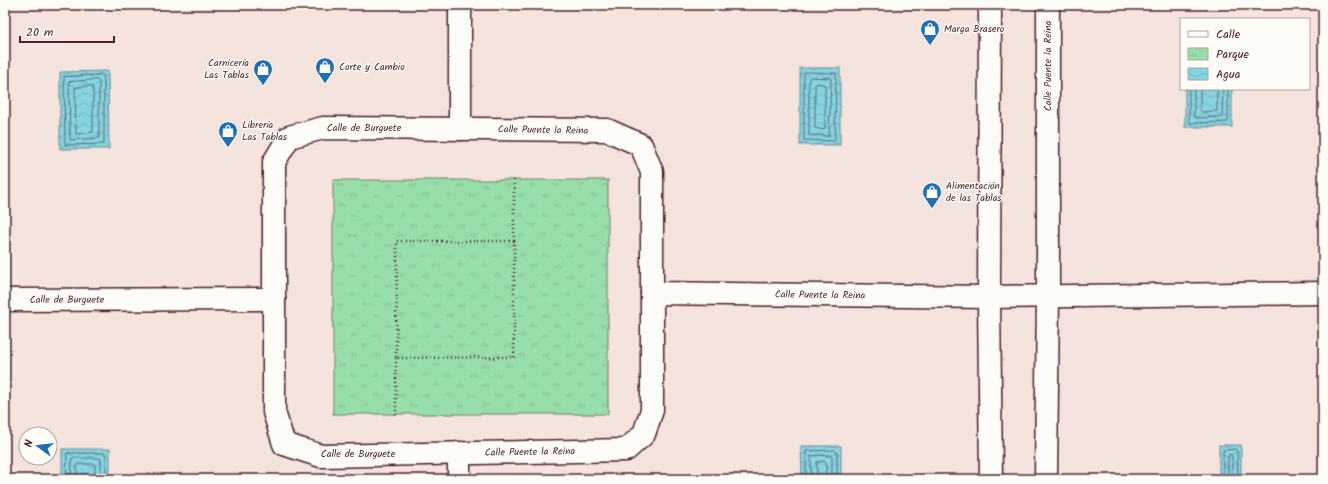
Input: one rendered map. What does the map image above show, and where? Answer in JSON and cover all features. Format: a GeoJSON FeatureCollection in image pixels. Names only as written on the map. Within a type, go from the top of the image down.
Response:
{"type":"FeatureCollection","features":[{"type":"Feature","properties":{"kind":"street"},"geometry":{"type":"LineString","coordinates":[[460,5],[460,129]]}},
{"type":"Feature","properties":{"kind":"street"},"geometry":{"type":"LineString","coordinates":[[990,5],[989,297],[991,479]]}},
{"type":"Feature","properties":{"kind":"street","name":"Calle Puente la Reina"},"geometry":{"type":"LineString","coordinates":[[1046,479],[1048,295],[1048,5]]}},
{"type":"Feature","properties":{"kind":"street","name":"Calle de Burguete"},"geometry":{"type":"LineString","coordinates":[[459,453],[321,456],[284,444],[274,412],[274,162],[289,137],[322,128],[460,129]]}},
{"type":"Feature","properties":{"kind":"street","name":"Calle Puente la Reina"},"geometry":{"type":"LineString","coordinates":[[459,453],[626,450],[644,434],[652,410],[652,172],[641,145],[607,130],[460,129]]}},
{"type":"Feature","properties":{"kind":"street","name":"Calle Puente la Reina"},"geometry":{"type":"LineString","coordinates":[[652,293],[989,297],[1048,295],[1323,293]]}},
{"type":"Feature","properties":{"kind":"street","name":"Calle de Burguete"},"geometry":{"type":"LineString","coordinates":[[5,300],[274,299]]}},
{"type":"Feature","properties":{"kind":"street"},"geometry":{"type":"LineString","coordinates":[[459,453],[459,479]]}},
{"type":"Feature","properties":{"kind":"path"},"geometry":{"type":"LineString","coordinates":[[396,358],[514,357],[514,180]]}},
{"type":"Feature","properties":{"kind":"path"},"geometry":{"type":"LineString","coordinates":[[396,415],[397,241],[514,241]]}},
{"type":"Feature","properties":{"kind":"green space"},"geometry":{"type":"Polygon","coordinates":[[[333,180],[608,180],[608,414],[333,414],[333,180]]]}},
{"type":"Feature","properties":{"kind":"water"},"geometry":{"type":"Polygon","coordinates":[[[800,68],[840,68],[840,145],[800,145],[800,68]]]}},
{"type":"Feature","properties":{"kind":"water"},"geometry":{"type":"Polygon","coordinates":[[[108,71],[109,149],[60,149],[60,72],[108,71]]]}},
{"type":"Feature","properties":{"kind":"water"},"geometry":{"type":"Polygon","coordinates":[[[1185,90],[1232,90],[1232,127],[1185,127],[1185,90]]]}},
{"type":"Feature","properties":{"kind":"water"},"geometry":{"type":"Polygon","coordinates":[[[1219,445],[1241,445],[1241,479],[1219,479],[1219,445]]]}},
{"type":"Feature","properties":{"kind":"water"},"geometry":{"type":"Polygon","coordinates":[[[801,446],[841,446],[841,479],[802,479],[801,446]]]}},
{"type":"Feature","properties":{"kind":"water"},"geometry":{"type":"Polygon","coordinates":[[[62,449],[110,449],[110,479],[62,479],[62,449]]]}},
{"type":"Feature","properties":{"kind":"place","name":"Marga Brasero"},"geometry":{"type":"Point","coordinates":[930,46]}},
{"type":"Feature","properties":{"kind":"place","name":"Corte y Cambio"},"geometry":{"type":"Point","coordinates":[325,84]}},
{"type":"Feature","properties":{"kind":"place","name":"Carnicería Las Tablas"},"geometry":{"type":"Point","coordinates":[263,86]}},
{"type":"Feature","properties":{"kind":"place","name":"Librería Las Tablas"},"geometry":{"type":"Point","coordinates":[228,148]}},
{"type":"Feature","properties":{"kind":"place","name":"Alimentación de las Tablas"},"geometry":{"type":"Point","coordinates":[932,209]}}]}
